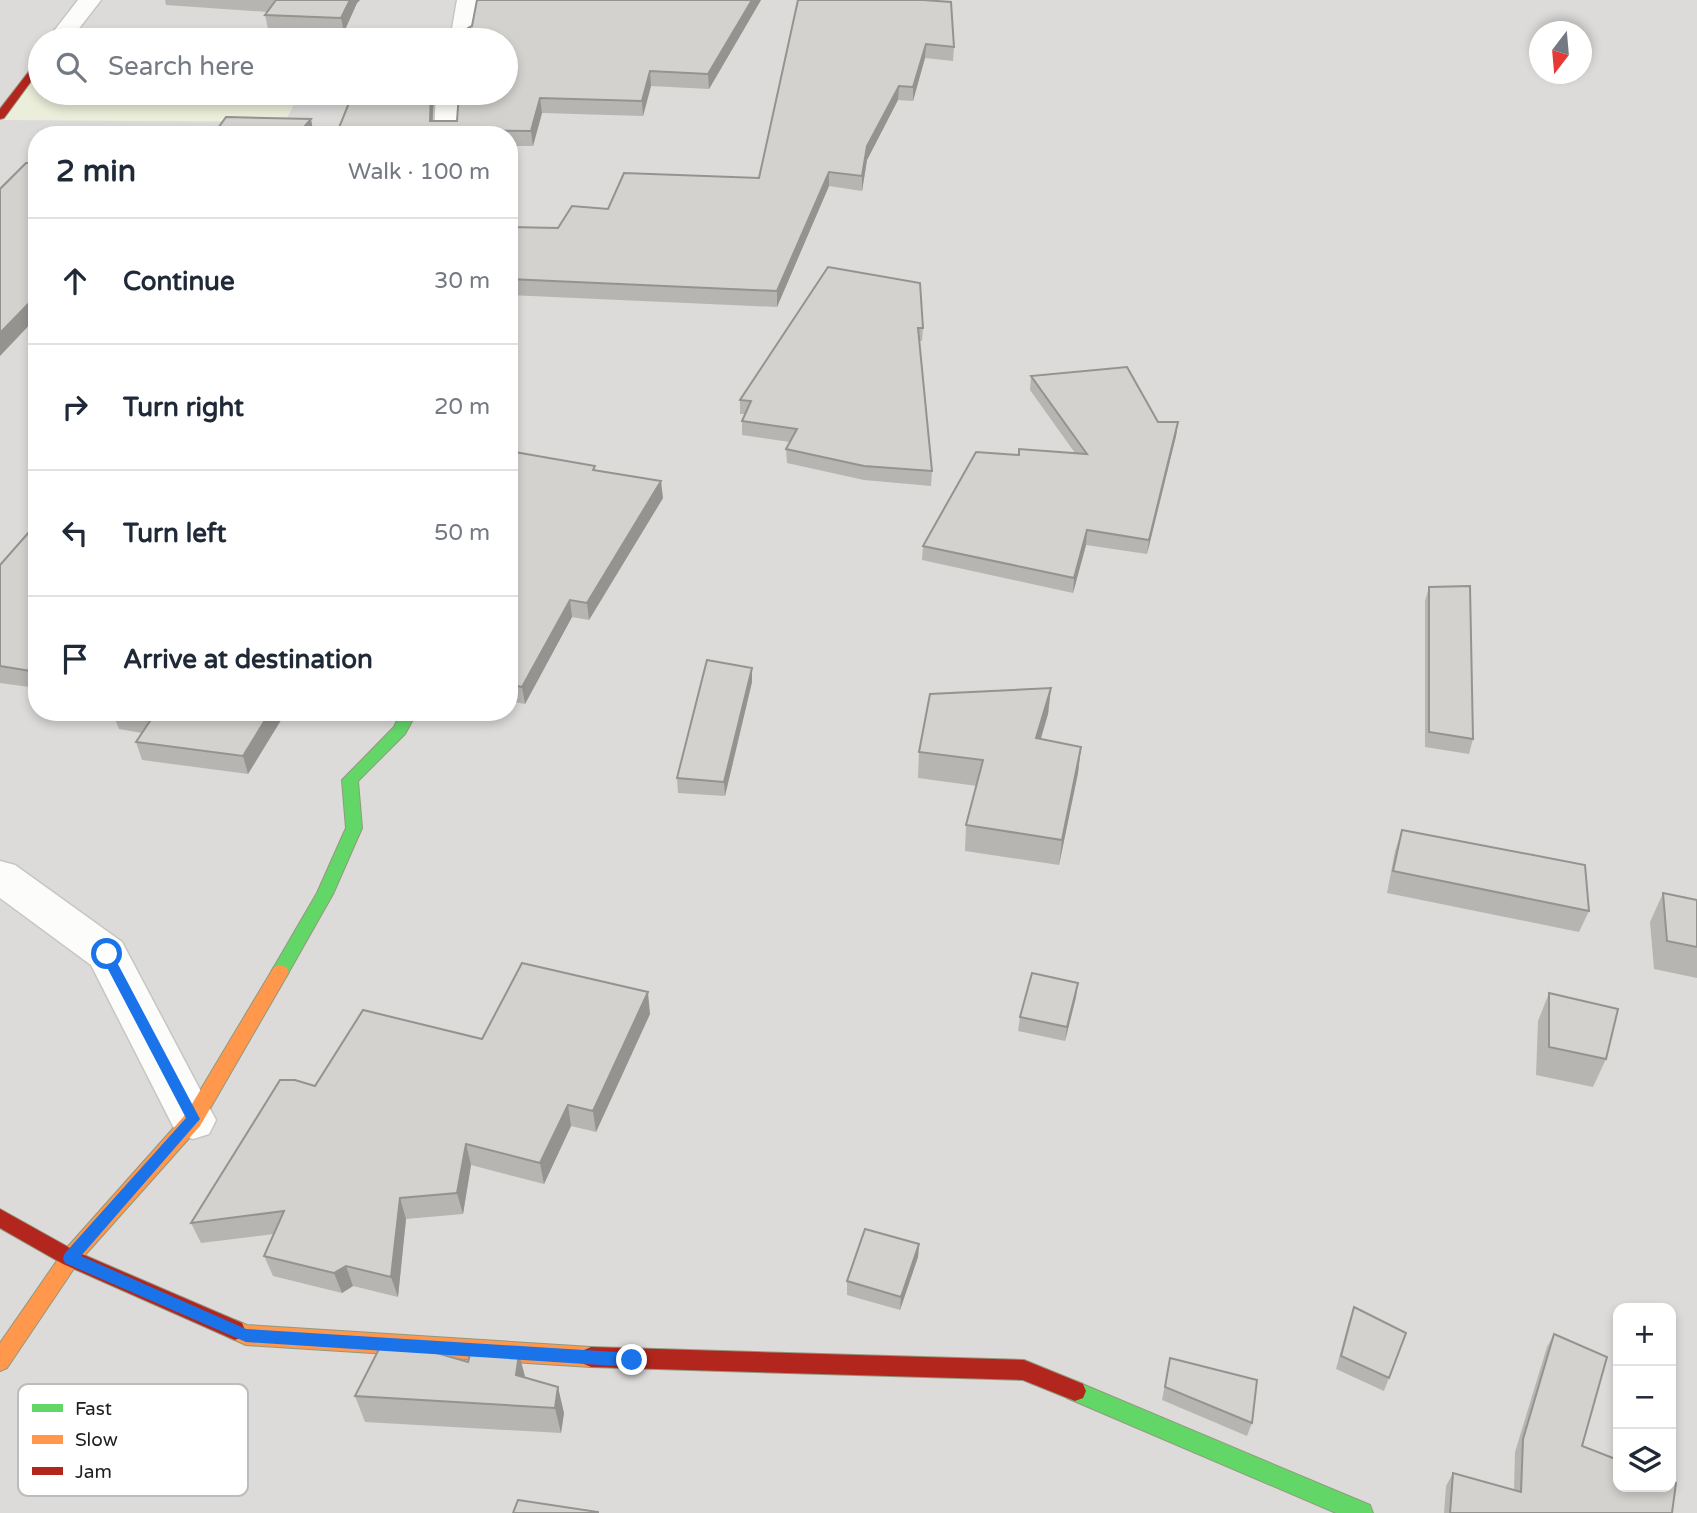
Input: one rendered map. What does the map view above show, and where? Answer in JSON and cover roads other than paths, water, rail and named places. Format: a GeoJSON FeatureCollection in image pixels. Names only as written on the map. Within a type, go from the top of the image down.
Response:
{"type":"FeatureCollection","features":[{"type":"Feature","properties":{"kind":"street"},"geometry":{"type":"LineString","coordinates":[[68,28],[90,0]]}},
{"type":"Feature","properties":{"kind":"street"},"geometry":{"type":"LineString","coordinates":[[463,28],[468,0]]}},
{"type":"Feature","properties":{"kind":"street"},"geometry":{"type":"LineString","coordinates":[[0,116],[28,79]]}},
{"type":"Feature","properties":{"kind":"street"},"geometry":{"type":"LineString","coordinates":[[446,126],[447,105]]}},
{"type":"Feature","properties":{"kind":"street"},"geometry":{"type":"LineString","coordinates":[[0,1361],[70,1258],[193,1119],[325,894],[354,828],[351,780],[400,730],[404,721]]}},
{"type":"Feature","properties":{"kind":"street"},"geometry":{"type":"LineString","coordinates":[[0,876],[107,954],[193,1119]]}},
{"type":"Feature","properties":{"kind":"street"},"geometry":{"type":"LineString","coordinates":[[0,1218],[70,1258],[246,1335],[632,1360],[1024,1370],[1362,1513]]}}]}
